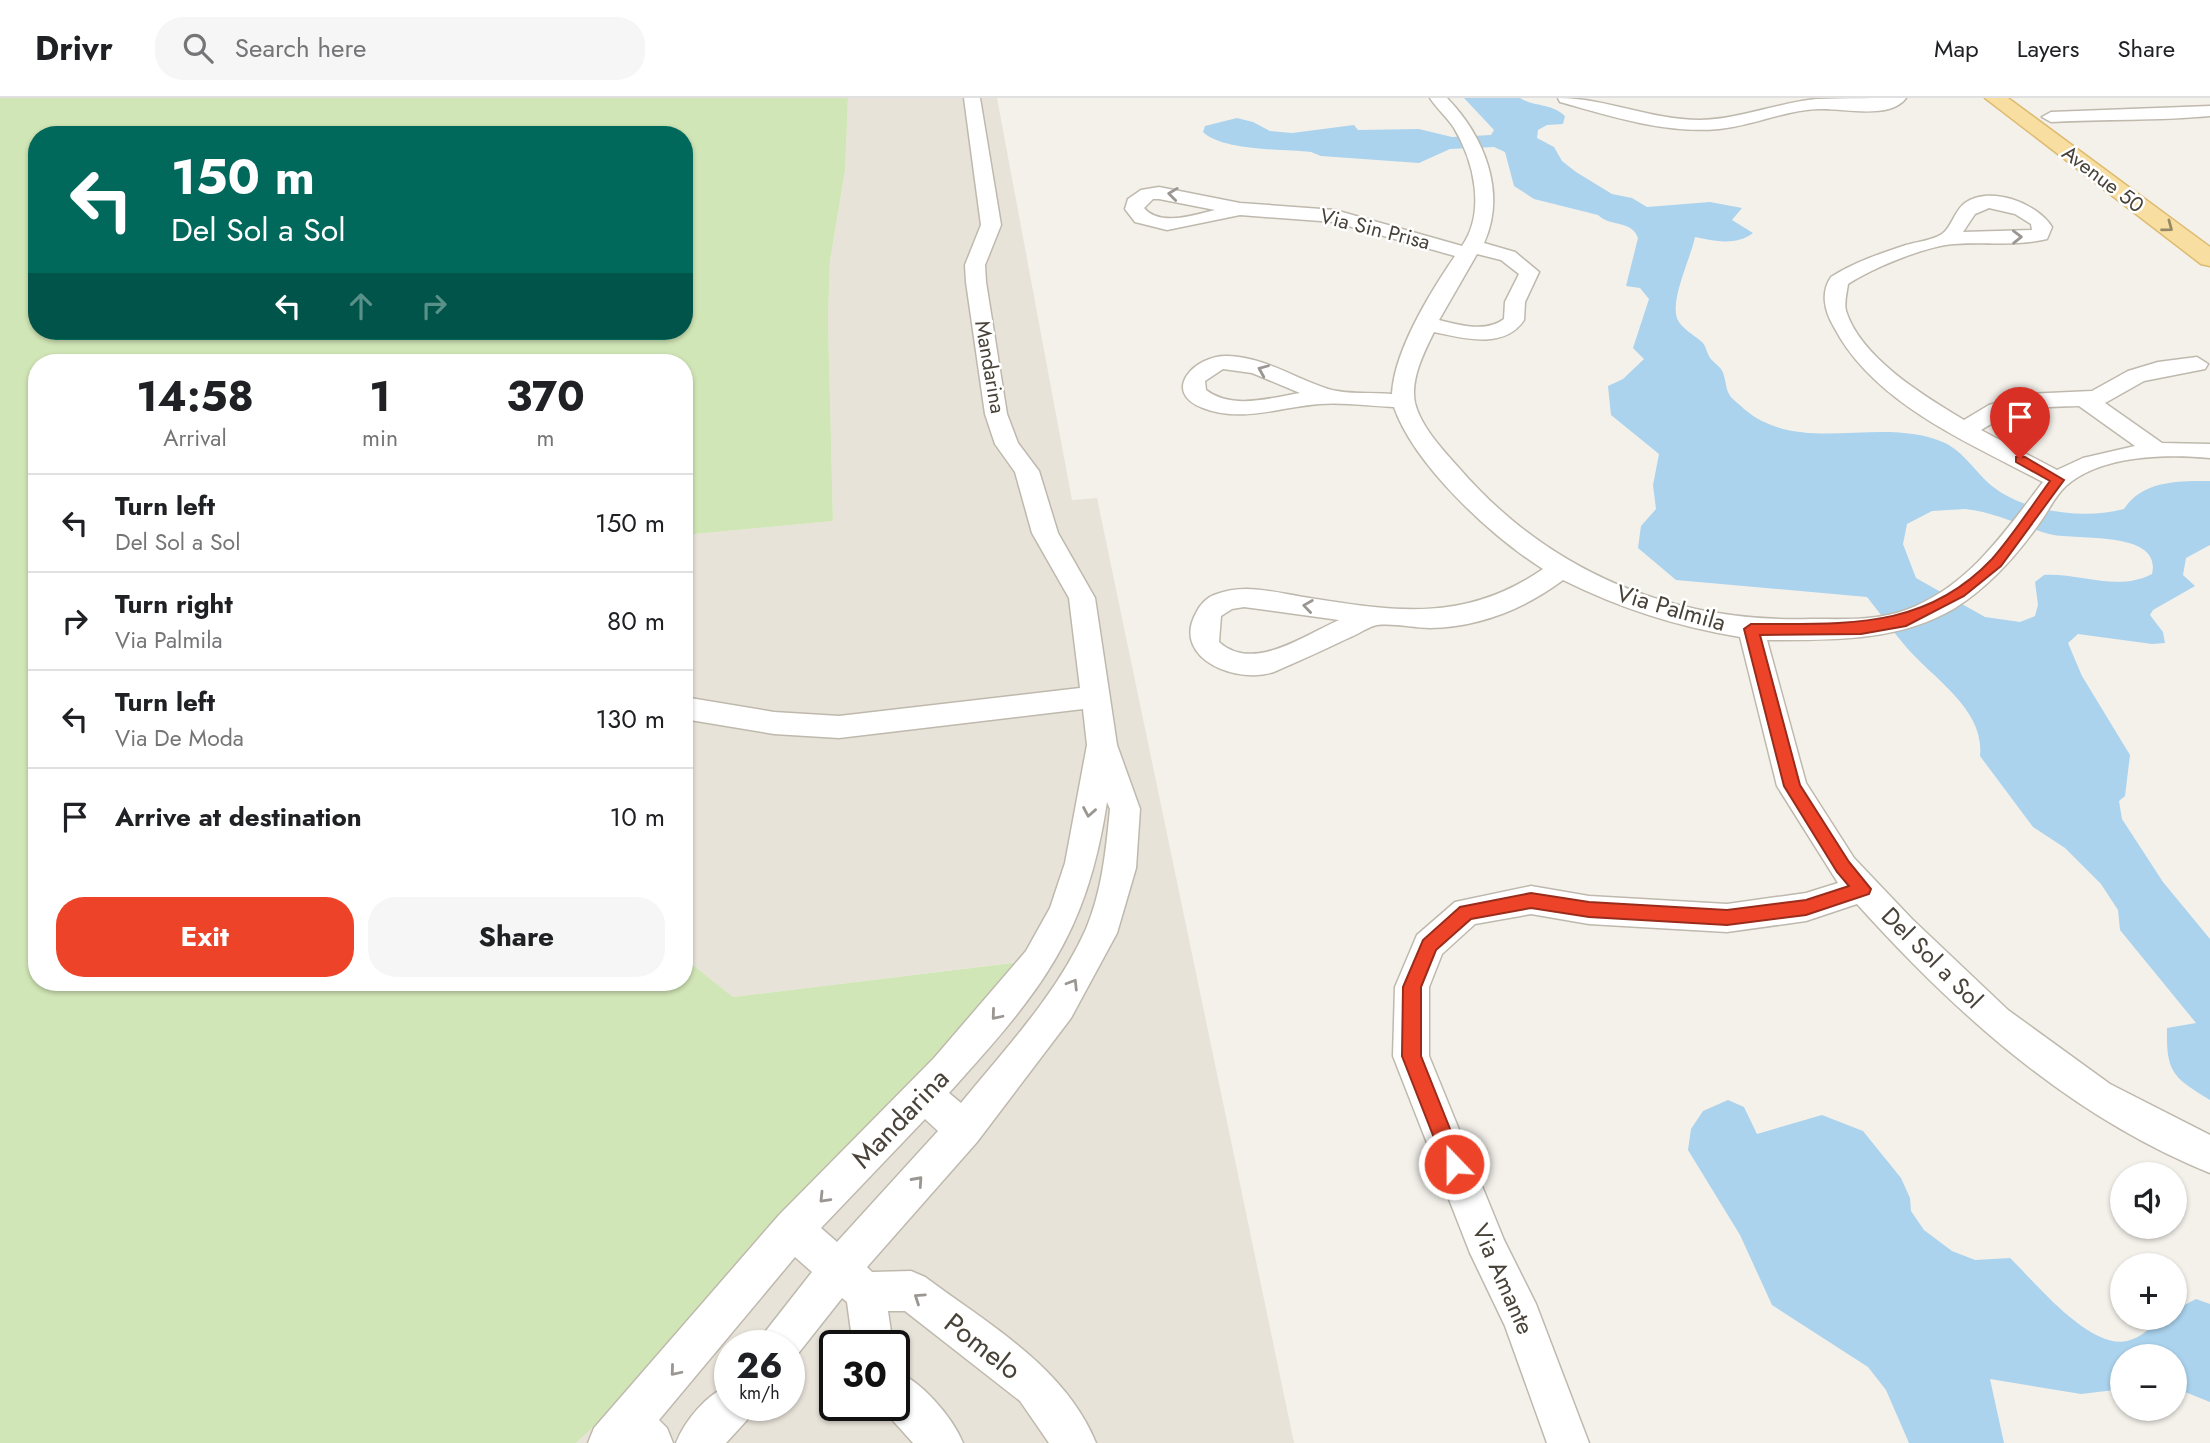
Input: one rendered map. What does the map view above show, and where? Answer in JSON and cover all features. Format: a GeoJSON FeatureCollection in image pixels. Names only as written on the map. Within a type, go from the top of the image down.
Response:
{"type":"FeatureCollection","features":[{"type":"Feature","properties":{"kind":"main road","name":"Avenue 50"},"geometry":{"type":"LineString","coordinates":[[1996,98],[2210,259]]}},
{"type":"Feature","properties":{"kind":"main road"},"geometry":{"type":"LineString","coordinates":[[2004,98],[2033,116],[2050,117]]}},
{"type":"Feature","properties":{"kind":"main road","name":"Avenue 50"},"geometry":{"type":"LineString","coordinates":[[2024,98],[2210,234]]}},
{"type":"Feature","properties":{"kind":"street","name":"Mandarina"},"geometry":{"type":"LineString","coordinates":[[797,1330],[852,1281],[964,1129],[1059,1007],[1084,967],[1111,906],[1120,868],[1125,809],[1102,745],[1082,598],[1045,533],[1027,471],[1007,444],[996,414],[976,282],[975,265],[991,225],[972,98]]}},
{"type":"Feature","properties":{"kind":"street"},"geometry":{"type":"LineString","coordinates":[[1326,397],[1245,363],[1229,362],[1203,370],[1195,378],[1193,386],[1198,396],[1220,407],[1251,407],[1326,397],[1404,401],[1405,374],[1427,324],[1478,238],[1483,205],[1481,169],[1472,143],[1438,98]]}},
{"type":"Feature","properties":{"kind":"street"},"geometry":{"type":"LineString","coordinates":[[1566,98],[1640,118],[1696,125],[1731,122],[1819,101],[1885,104],[1893,103],[1898,98]]}},
{"type":"Feature","properties":{"kind":"street"},"geometry":{"type":"LineString","coordinates":[[2127,112],[2143,102],[2191,98]]}},
{"type":"Feature","properties":{"kind":"street"},"geometry":{"type":"LineString","coordinates":[[2050,117],[2127,112],[2163,115],[2210,111]]}},
{"type":"Feature","properties":{"kind":"street"},"geometry":{"type":"LineString","coordinates":[[1640,118],[1650,130],[1671,140]]}},
{"type":"Feature","properties":{"kind":"street"},"geometry":{"type":"LineString","coordinates":[[1726,142],[1731,138],[1731,122]]}},
{"type":"Feature","properties":{"kind":"street","name":"Via Sin Prisa"},"geometry":{"type":"LineString","coordinates":[[1240,209],[1347,218],[1469,250],[1508,256],[1529,272],[1526,285],[1515,303],[1516,316],[1512,324],[1496,332],[1480,334],[1427,324]]}},
{"type":"Feature","properties":{"kind":"street"},"geometry":{"type":"LineString","coordinates":[[1949,238],[1864,265],[1838,281],[1835,310],[1847,333],[1906,396],[2058,480],[2130,453],[2206,446]]}},
{"type":"Feature","properties":{"kind":"street"},"geometry":{"type":"LineString","coordinates":[[1966,429],[1997,410],[2025,401],[2097,398],[2147,373],[2197,364]]}},
{"type":"Feature","properties":{"kind":"street"},"geometry":{"type":"LineString","coordinates":[[2085,399],[2156,450]]}},
{"type":"Feature","properties":{"kind":"street","name":"Via Palmila"},"geometry":{"type":"LineString","coordinates":[[1404,401],[1436,456],[1483,510],[1562,568],[1632,601],[1682,616],[1751,629],[1861,628],[1901,622],[1959,593],[1996,563],[2058,480]]}},
{"type":"Feature","properties":{"kind":"street"},"geometry":{"type":"LineString","coordinates":[[1376,615],[1263,664],[1244,665],[1226,660],[1212,651],[1203,639],[1204,622],[1212,608],[1223,601],[1239,598],[1376,615],[1449,618],[1495,607],[1532,590],[1562,568]]}},
{"type":"Feature","properties":{"kind":"street","name":"Del Sol a Sol"},"geometry":{"type":"LineString","coordinates":[[1751,629],[1793,786],[1843,867],[1996,1021],[2097,1096],[2210,1155]]}},
{"type":"Feature","properties":{"kind":"street"},"geometry":{"type":"LineString","coordinates":[[693,710],[774,723],[839,727],[1097,697]]}},
{"type":"Feature","properties":{"kind":"street","name":"Mandarina"},"geometry":{"type":"LineString","coordinates":[[630,1436],[793,1230],[924,1095],[1031,973],[1056,930],[1072,894],[1083,856],[1102,745]]}},
{"type":"Feature","properties":{"kind":"street","name":"Via Amante"},"geometry":{"type":"LineString","coordinates":[[1568,1443],[1537,1356],[1490,1253],[1411,1056],[1412,987],[1429,945],[1466,912],[1531,900],[1589,909],[1727,918],[1806,907],[1863,889]]}},
{"type":"Feature","properties":{"kind":"street"},"geometry":{"type":"LineString","coordinates":[[924,1095],[964,1129]]}},
{"type":"Feature","properties":{"kind":"street"},"geometry":{"type":"LineString","coordinates":[[793,1230],[852,1281],[868,1330]]}},
{"type":"Feature","properties":{"kind":"street","name":"Pomelo"},"geometry":{"type":"LineString","coordinates":[[852,1281],[911,1291],[1035,1386],[1075,1443]]}},
{"type":"Feature","properties":{"kind":"street"},"geometry":{"type":"LineString","coordinates":[[910,1408],[942,1443]]}},
{"type":"Feature","properties":{"kind":"street"},"geometry":{"type":"LineString","coordinates":[[697,1443],[718,1421]]}},
{"type":"Feature","properties":{"kind":"shaded area"},"geometry":{"type":"Polygon","coordinates":[[[848,98],[997,98],[1072,500],[1097,498],[1294,1443],[576,1443],[635,1388],[1018,962],[733,997],[693,965],[693,534],[833,521],[828,319],[830,261],[845,172],[848,98]]]}},
{"type":"Feature","properties":{"kind":"green space"},"geometry":{"type":"Polygon","coordinates":[[[0,98],[848,98],[845,171],[830,261],[828,319],[833,521],[693,534],[693,354],[28,354],[28,991],[693,991],[693,965],[733,997],[1020,962],[635,1388],[576,1443],[0,1443],[0,98]]]}},
{"type":"Feature","properties":{"kind":"water"},"geometry":{"type":"Polygon","coordinates":[[[1464,98],[1520,98],[1560,112],[1565,116],[1563,124],[1547,125],[1538,130],[1537,138],[1554,147],[1562,161],[1576,172],[1612,194],[1632,198],[1647,207],[1710,202],[1742,208],[1732,220],[1753,233],[1732,241],[1695,237],[1678,293],[1676,314],[1681,325],[1703,343],[1710,358],[1721,369],[1730,396],[1766,423],[1816,433],[1895,432],[1921,435],[1952,447],[1986,481],[2005,495],[2038,508],[2055,511],[2091,514],[2124,509],[2132,499],[2151,487],[2174,482],[2210,481],[2210,545],[2186,558],[2183,575],[2195,586],[2153,610],[2150,615],[2163,632],[2165,643],[2152,644],[2078,634],[2068,643],[2082,676],[2130,755],[2125,796],[2119,801],[2122,819],[2163,882],[2210,939],[2210,1100],[2180,1079],[2170,1064],[2168,1055],[2167,1028],[2196,1023],[2120,930],[2118,910],[2101,884],[2065,848],[2033,827],[1980,756],[1979,739],[1966,710],[1907,648],[1867,597],[1676,580],[1638,548],[1641,526],[1656,509],[1653,485],[1659,454],[1611,415],[1608,386],[1623,379],[1644,359],[1633,348],[1649,299],[1640,288],[1626,286],[1638,238],[1631,228],[1598,215],[1534,199],[1514,186],[1505,152],[1494,147],[1450,149],[1419,163],[1321,156],[1311,152],[1238,146],[1224,143],[1203,132],[1205,126],[1237,118],[1253,122],[1270,131],[1292,133],[1354,125],[1358,130],[1419,129],[1452,137],[1491,135],[1494,130],[1464,98]],[[1932,511],[1907,524],[1903,544],[1916,578],[1985,617],[2020,622],[2035,616],[2038,605],[2035,582],[2044,575],[2112,582],[2139,579],[2152,574],[2152,560],[2144,550],[2131,543],[2049,534],[1976,511],[1932,511]]]}},
{"type":"Feature","properties":{"kind":"water"},"geometry":{"type":"Polygon","coordinates":[[[1728,1100],[1744,1107],[1757,1134],[1822,1115],[1863,1131],[1901,1178],[1910,1198],[1911,1211],[1924,1230],[1952,1251],[1975,1260],[2010,1258],[2064,1312],[2096,1335],[2112,1341],[2127,1341],[2149,1330],[2187,1330],[2187,1304],[2196,1299],[2210,1304],[2210,1402],[2187,1393],[2187,1344],[2110,1344],[2110,1391],[2081,1394],[1990,1379],[2004,1443],[1909,1443],[1886,1390],[1868,1367],[1772,1305],[1740,1235],[1688,1150],[1691,1129],[1703,1111],[1728,1100]]]}},
{"type":"Feature","properties":{"kind":"route"},"geometry":{"type":"LineString","coordinates":[[1454,1164],[1411,1056],[1412,987],[1429,945],[1466,912],[1531,900],[1589,909],[1727,918],[1806,907],[1863,889],[1843,867],[1793,786],[1771,715],[1751,629],[1861,628],[1901,622],[1927,612],[1959,593],[1996,563],[2058,480],[2020,459]]}}]}
